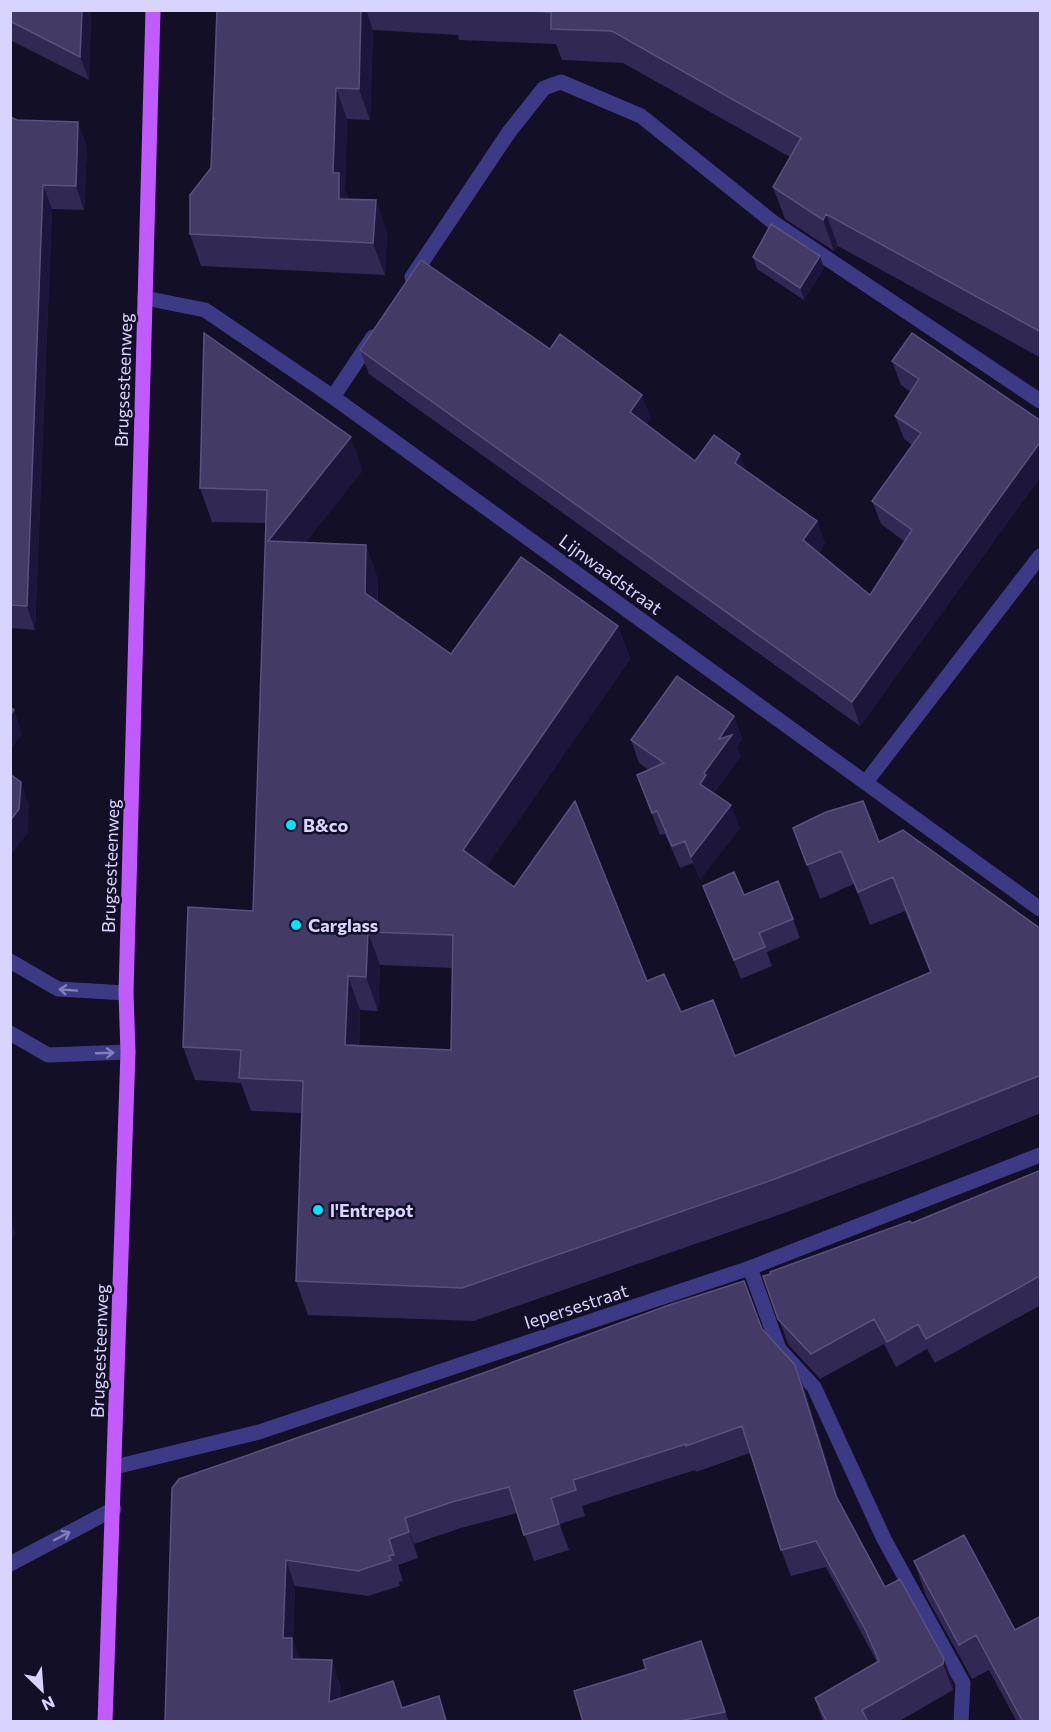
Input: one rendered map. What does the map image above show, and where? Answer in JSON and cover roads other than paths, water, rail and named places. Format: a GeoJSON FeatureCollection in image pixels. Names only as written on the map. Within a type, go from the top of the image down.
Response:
{"type":"FeatureCollection","features":[{"type":"Feature","properties":{"kind":"main road","name":"Brugsesteenweg"},"geometry":{"type":"LineString","coordinates":[[105,1722],[128,1052],[126,993],[153,10]]}},
{"type":"Feature","properties":{"kind":"street"},"geometry":{"type":"LineString","coordinates":[[405,288],[509,132],[544,88],[561,82],[641,116],[774,223],[1041,401]]}},
{"type":"Feature","properties":{"kind":"street","name":"Lijnwaadstraat"},"geometry":{"type":"LineString","coordinates":[[145,298],[205,310],[333,397],[1041,909]]}},
{"type":"Feature","properties":{"kind":"street"},"geometry":{"type":"LineString","coordinates":[[333,397],[379,327]]}},
{"type":"Feature","properties":{"kind":"street"},"geometry":{"type":"LineString","coordinates":[[866,782],[1041,556]]}},
{"type":"Feature","properties":{"kind":"street"},"geometry":{"type":"LineString","coordinates":[[10,961],[58,990],[126,993]]}},
{"type":"Feature","properties":{"kind":"street"},"geometry":{"type":"LineString","coordinates":[[10,1033],[48,1055],[128,1052]]}},
{"type":"Feature","properties":{"kind":"street","name":"Iepersestraat"},"geometry":{"type":"LineString","coordinates":[[115,1467],[259,1432],[750,1268],[1041,1155]]}},
{"type":"Feature","properties":{"kind":"street"},"geometry":{"type":"LineString","coordinates":[[750,1268],[779,1349],[814,1387],[884,1539],[963,1683],[961,1722]]}},
{"type":"Feature","properties":{"kind":"street"},"geometry":{"type":"LineString","coordinates":[[10,1564],[114,1509]]}},
{"type":"Feature","properties":{"kind":"place","name":"B&co"},"geometry":{"type":"Point","coordinates":[291,825]}},
{"type":"Feature","properties":{"kind":"place","name":"Carglass"},"geometry":{"type":"Point","coordinates":[296,925]}},
{"type":"Feature","properties":{"kind":"place","name":"l'Entrepot"},"geometry":{"type":"Point","coordinates":[318,1210]}}]}
